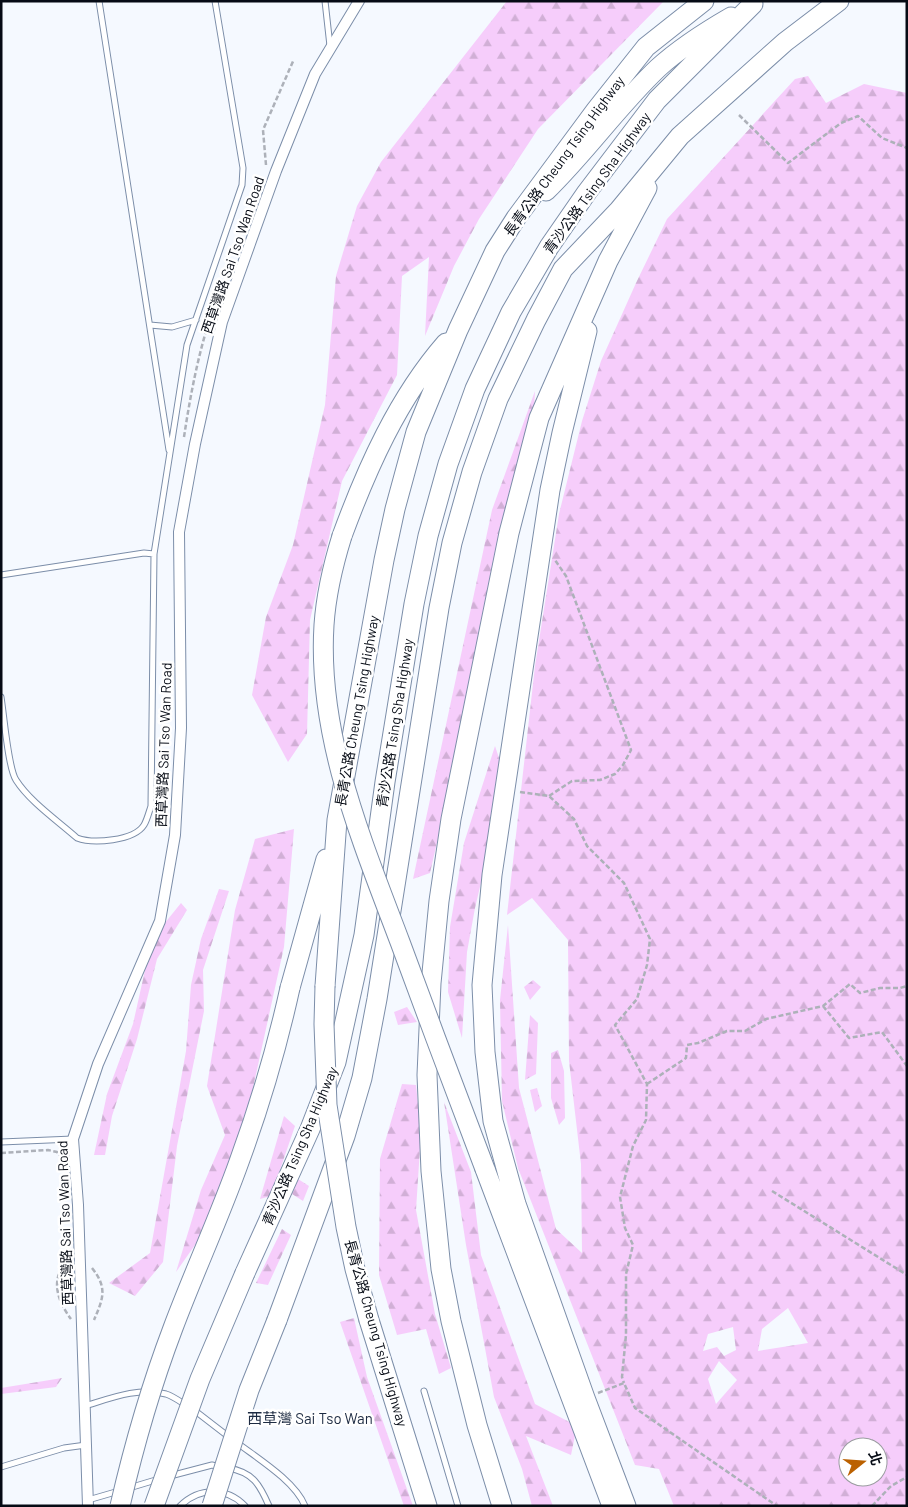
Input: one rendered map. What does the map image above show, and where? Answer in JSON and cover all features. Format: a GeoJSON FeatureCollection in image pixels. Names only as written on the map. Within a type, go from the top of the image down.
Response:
{"type":"FeatureCollection","features":[{"type":"Feature","properties":{"kind":"highway","name":"長青公路 Cheung Tsing Highway"},"geometry":{"type":"LineString","coordinates":[[428,1506],[369,1320],[355,1269],[346,1227],[327,1105],[324,1024],[325,986],[337,820],[384,560],[395,509],[416,432],[458,330],[495,251],[516,218],[596,110],[646,47],[704,1]]}},
{"type":"Feature","properties":{"kind":"highway"},"geometry":{"type":"LineString","coordinates":[[500,1506],[477,1425],[441,1269],[432,1171],[427,1075],[430,983],[451,819],[509,533],[539,418],[599,281],[662,158],[680,136],[736,84],[784,42],[839,1]]}},
{"type":"Feature","properties":{"kind":"highway"},"geometry":{"type":"LineString","coordinates":[[516,218],[565,172],[610,119],[658,69],[714,26],[755,2]]}},
{"type":"Feature","properties":{"kind":"highway","name":"青沙公路 Tsing Sha Highway"},"geometry":{"type":"LineString","coordinates":[[154,1506],[200,1379],[245,1273],[310,1129],[336,1062],[364,935],[385,782],[416,594],[428,536],[445,473],[475,389],[511,312],[549,247],[587,192],[657,100],[755,2]]}},
{"type":"Feature","properties":{"kind":"highway","name":"青沙公路 Tsing Sha Highway"},"geometry":{"type":"LineString","coordinates":[[212,1506],[249,1390],[345,1136],[362,1078],[377,999],[439,608],[452,543],[472,472],[498,399],[563,269],[619,210],[662,158]]}},
{"type":"Feature","properties":{"kind":"highway"},"geometry":{"type":"LineString","coordinates":[[599,281],[550,490],[492,875],[482,985],[485,1052],[494,1121],[516,1204],[585,1398],[626,1506]]}},
{"type":"Feature","properties":{"kind":"highway"},"geometry":{"type":"LineString","coordinates":[[458,330],[429,362],[392,422],[347,521],[335,558],[326,601],[323,648],[326,698],[341,774],[371,866],[612,1506]]}},
{"type":"Feature","properties":{"kind":"highway"},"geometry":{"type":"LineString","coordinates":[[120,1506],[131,1460],[161,1362],[226,1196],[262,1096],[337,820]]}},
{"type":"Feature","properties":{"kind":"street","name":"西草灣路 Sai Tso Wan Road"},"geometry":{"type":"LineString","coordinates":[[88,1503],[78,1205],[73,1139],[98,1064],[160,921],[162,911],[175,835],[181,728],[179,532],[195,444],[222,322],[276,171],[315,74],[330,46],[359,1]]}},
{"type":"Feature","properties":{"kind":"lane"},"geometry":{"type":"LineString","coordinates":[[99,1],[170,456]]}},
{"type":"Feature","properties":{"kind":"lane"},"geometry":{"type":"LineString","coordinates":[[1,697],[15,779],[27,794],[78,838],[86,842],[126,838],[144,825],[151,806],[154,554],[188,344],[242,185],[243,176],[215,1]]}},
{"type":"Feature","properties":{"kind":"lane"},"geometry":{"type":"LineString","coordinates":[[325,1],[330,46]]}},
{"type":"Feature","properties":{"kind":"lane"},"geometry":{"type":"LineString","coordinates":[[150,325],[172,327],[196,320]]}},
{"type":"Feature","properties":{"kind":"lane"},"geometry":{"type":"LineString","coordinates":[[1,575],[144,553],[154,554]]}},
{"type":"Feature","properties":{"kind":"lane"},"geometry":{"type":"LineString","coordinates":[[1,1142],[73,1139]]}},
{"type":"Feature","properties":{"kind":"lane"},"geometry":{"type":"LineString","coordinates":[[424,1391],[458,1506]]}},
{"type":"Feature","properties":{"kind":"lane"},"geometry":{"type":"LineString","coordinates":[[85,1406],[127,1393],[167,1394],[192,1409],[277,1472],[303,1499],[306,1506]]}},
{"type":"Feature","properties":{"kind":"lane"},"geometry":{"type":"LineString","coordinates":[[1,1467],[64,1448],[86,1445]]}},
{"type":"Feature","properties":{"kind":"lane"},"geometry":{"type":"LineString","coordinates":[[88,1503],[187,1470],[212,1466],[239,1470],[260,1484],[269,1506]]}},
{"type":"Feature","properties":{"kind":"lane"},"geometry":{"type":"LineString","coordinates":[[180,1506],[193,1496],[210,1491],[228,1494],[245,1506]]}},
{"type":"Feature","properties":{"kind":"path"},"geometry":{"type":"LineString","coordinates":[[738,115],[788,164],[841,123],[858,116],[882,138],[907,148]]}},
{"type":"Feature","properties":{"kind":"path"},"geometry":{"type":"LineString","coordinates":[[550,796],[572,781],[600,780],[615,774],[631,750],[566,576]]}},
{"type":"Feature","properties":{"kind":"path"},"geometry":{"type":"LineString","coordinates":[[504,789],[550,796],[574,819],[587,846],[624,883],[650,939],[647,965],[638,999],[615,1025],[647,1084],[646,1120],[633,1146],[620,1197],[625,1228],[633,1245],[626,1274],[626,1335],[622,1377],[635,1408],[777,1506]]}},
{"type":"Feature","properties":{"kind":"path"},"geometry":{"type":"LineString","coordinates":[[647,1084],[686,1058],[687,1045],[698,1043],[727,1031],[745,1031],[766,1019],[823,1006],[850,984],[860,993],[880,988],[907,986]]}},
{"type":"Feature","properties":{"kind":"path"},"geometry":{"type":"LineString","coordinates":[[823,1006],[848,1038],[882,1032],[907,1066]]}},
{"type":"Feature","properties":{"kind":"path"},"geometry":{"type":"LineString","coordinates":[[1,1153],[48,1150],[58,1152],[66,1166]]}},
{"type":"Feature","properties":{"kind":"path"},"geometry":{"type":"LineString","coordinates":[[772,1191],[907,1275]]}},
{"type":"Feature","properties":{"kind":"path"},"geometry":{"type":"LineString","coordinates":[[70,1261],[59,1274],[58,1287],[59,1301],[74,1324]]}},
{"type":"Feature","properties":{"kind":"path"},"geometry":{"type":"LineString","coordinates":[[585,1398],[624,1382]]}},
{"type":"Feature","properties":{"kind":"path"},"geometry":{"type":"LineString","coordinates":[[872,1506],[891,1486],[907,1477]]}},
{"type":"Feature","properties":{"kind":"green space"},"geometry":{"type":"Polygon","coordinates":[[[507,1],[664,1],[538,129],[479,219],[454,266],[425,336],[429,257],[402,276],[397,375],[342,481],[310,620],[307,734],[288,762],[252,695],[266,617],[293,545],[325,405],[336,276],[357,206],[381,162],[507,1]]]}},
{"type":"Feature","properties":{"kind":"green space"},"geometry":{"type":"Polygon","coordinates":[[[808,76],[826,103],[864,84],[907,93],[907,1506],[674,1506],[659,1469],[635,1465],[518,1168],[502,1101],[500,1000],[508,925],[519,1088],[556,1229],[582,1253],[581,1164],[569,1061],[568,940],[532,898],[507,915],[535,666],[559,514],[582,421],[601,361],[667,219],[795,79],[808,76]],[[788,1308],[762,1329],[758,1351],[808,1343],[788,1308]],[[733,1327],[708,1334],[703,1351],[717,1347],[724,1356],[736,1350],[733,1327]],[[719,1361],[708,1379],[716,1404],[737,1380],[719,1361]]]}},
{"type":"Feature","properties":{"kind":"green space"},"geometry":{"type":"Polygon","coordinates":[[[535,391],[533,426],[496,549],[481,650],[430,873],[413,879],[492,510],[535,391]]]}},
{"type":"Feature","properties":{"kind":"green space"},"geometry":{"type":"Polygon","coordinates":[[[495,746],[500,761],[487,857],[467,952],[462,1038],[448,992],[450,927],[464,843],[495,746]]]}},
{"type":"Feature","properties":{"kind":"green space"},"geometry":{"type":"Polygon","coordinates":[[[294,829],[284,947],[245,1124],[214,1218],[176,1272],[201,1190],[225,1135],[207,1086],[235,910],[255,839],[294,829]]]}},
{"type":"Feature","properties":{"kind":"green space"},"geometry":{"type":"Polygon","coordinates":[[[219,889],[229,891],[203,970],[204,1011],[177,1146],[163,1262],[135,1296],[109,1283],[150,1253],[186,1051],[191,985],[201,939],[219,889]]]}},
{"type":"Feature","properties":{"kind":"green space"},"geometry":{"type":"Polygon","coordinates":[[[181,903],[187,910],[157,959],[137,1039],[112,1116],[105,1155],[94,1155],[107,1094],[133,1024],[152,939],[181,903]]]}},
{"type":"Feature","properties":{"kind":"green space"},"geometry":{"type":"Polygon","coordinates":[[[533,980],[541,987],[530,1000],[524,987],[533,980]]]}},
{"type":"Feature","properties":{"kind":"green space"},"geometry":{"type":"Polygon","coordinates":[[[407,1007],[417,1022],[398,1025],[394,1012],[407,1007]]]}},
{"type":"Feature","properties":{"kind":"green space"},"geometry":{"type":"Polygon","coordinates":[[[530,1015],[538,1023],[536,1074],[525,1080],[530,1015]]]}},
{"type":"Feature","properties":{"kind":"green space"},"geometry":{"type":"Polygon","coordinates":[[[558,1050],[564,1071],[565,1118],[559,1125],[551,1098],[551,1053],[558,1050]]]}},
{"type":"Feature","properties":{"kind":"green space"},"geometry":{"type":"Polygon","coordinates":[[[402,1084],[416,1085],[421,1133],[416,1210],[435,1314],[451,1368],[439,1374],[426,1329],[397,1335],[379,1275],[380,1159],[402,1084]]]}},
{"type":"Feature","properties":{"kind":"green space"},"geometry":{"type":"Polygon","coordinates":[[[537,1088],[542,1106],[535,1112],[530,1090],[537,1088]]]}},
{"type":"Feature","properties":{"kind":"green space"},"geometry":{"type":"Polygon","coordinates":[[[444,1102],[471,1172],[481,1255],[535,1404],[577,1426],[571,1455],[526,1436],[553,1506],[532,1506],[522,1469],[494,1397],[466,1245],[444,1102]]]}},
{"type":"Feature","properties":{"kind":"green space"},"geometry":{"type":"Polygon","coordinates":[[[284,1116],[295,1126],[271,1196],[260,1199],[284,1116]]]}},
{"type":"Feature","properties":{"kind":"green space"},"geometry":{"type":"Polygon","coordinates":[[[298,1179],[309,1186],[303,1201],[292,1194],[298,1179]]]}},
{"type":"Feature","properties":{"kind":"green space"},"geometry":{"type":"Polygon","coordinates":[[[282,1229],[291,1235],[268,1285],[256,1283],[282,1229]]]}},
{"type":"Feature","properties":{"kind":"green space"},"geometry":{"type":"Polygon","coordinates":[[[354,1318],[367,1377],[413,1506],[404,1506],[340,1322],[354,1318]]]}},
{"type":"Feature","properties":{"kind":"green space"},"geometry":{"type":"Polygon","coordinates":[[[62,1378],[56,1387],[1,1394],[1,1388],[62,1378]]]}},
{"type":"Feature","properties":{"kind":"district","name":"西草灣 Sai Tso Wan"},"geometry":{"type":"Point","coordinates":[310,1419]}}]}
